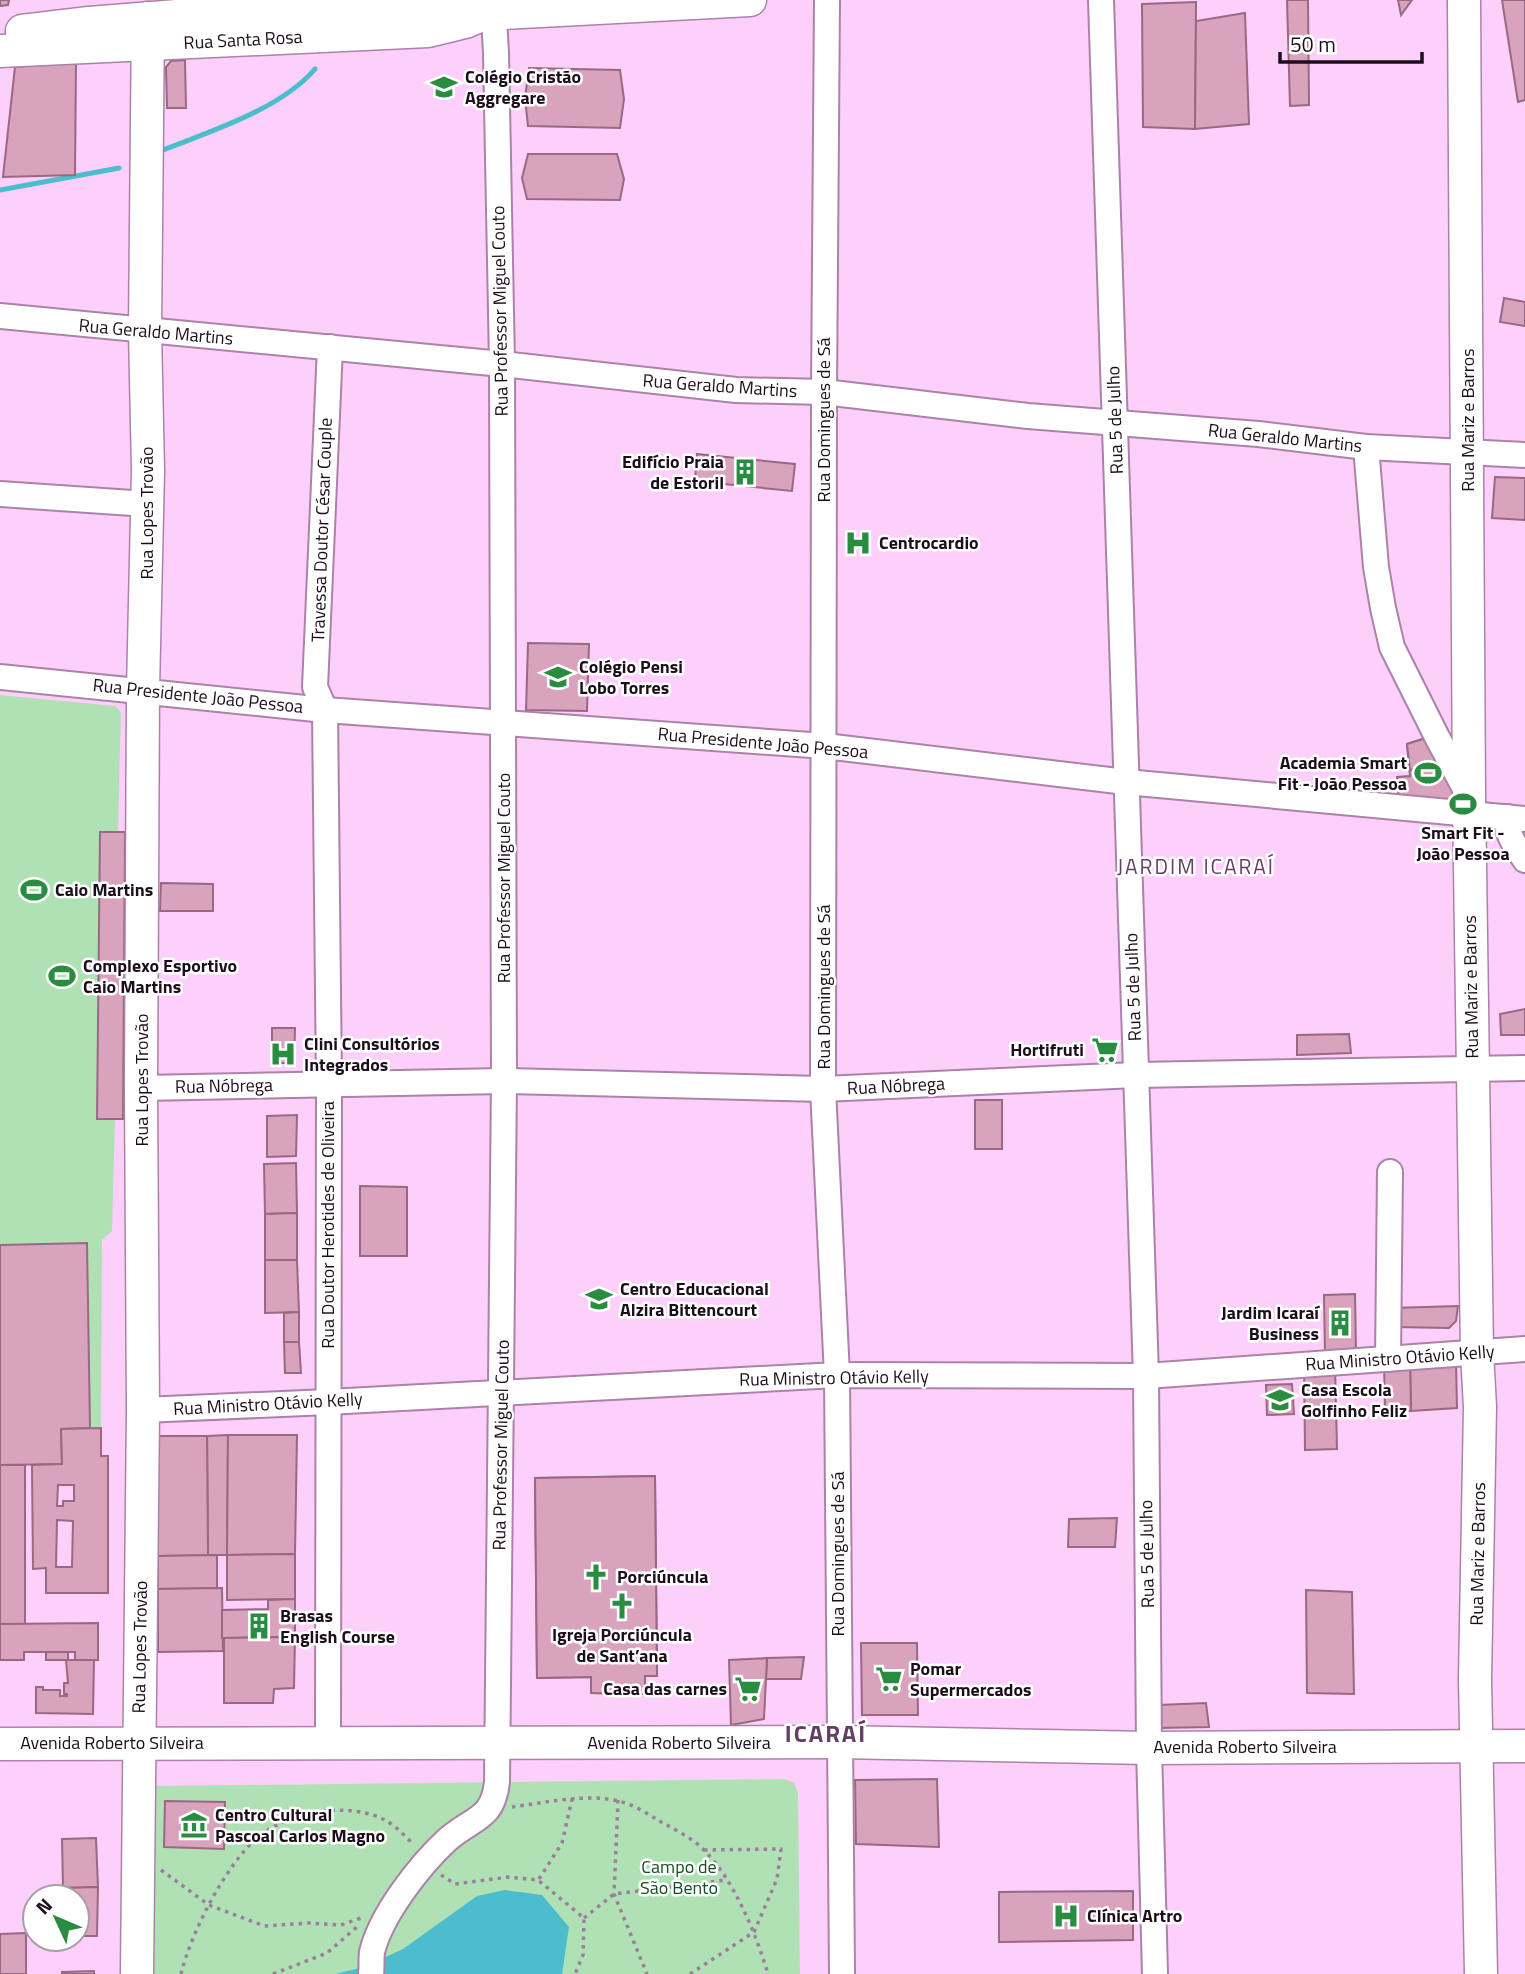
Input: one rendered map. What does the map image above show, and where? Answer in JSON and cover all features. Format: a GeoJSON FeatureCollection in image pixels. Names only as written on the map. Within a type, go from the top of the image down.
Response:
{"type":"FeatureCollection","features":[{"type":"Feature","properties":{"kind":"main road","name":"Rua Santa Rosa"},"geometry":{"type":"LineString","coordinates":[[148,32],[216,6],[490,9],[750,0]]}},
{"type":"Feature","properties":{"kind":"main road","name":"Rua Mariz e Barros"},"geometry":{"type":"LineString","coordinates":[[1464,0],[1472,1069],[1480,1407],[1475,1680],[1481,1974]]}},
{"type":"Feature","properties":{"kind":"main road","name":"Rua Santa Rosa"},"geometry":{"type":"LineString","coordinates":[[0,32],[51,38],[148,32],[428,31],[465,22],[490,9]]}},
{"type":"Feature","properties":{"kind":"main road","name":"Rua Lopes Trovão"},"geometry":{"type":"LineString","coordinates":[[137,1974],[143,1409],[141,1088],[147,504],[145,331],[148,32]]}},
{"type":"Feature","properties":{"kind":"main road","name":"Rua Santa Rosa"},"geometry":{"type":"LineString","coordinates":[[0,51],[51,38]]}},
{"type":"Feature","properties":{"kind":"main road","name":"Avenida Roberto Silveira"},"geometry":{"type":"LineString","coordinates":[[0,1744],[328,1741],[498,1744],[838,1742],[1149,1748],[1525,1746]]}},
{"type":"Feature","properties":{"kind":"street","name":"Rua Domingues de Sá"},"geometry":{"type":"LineString","coordinates":[[827,0],[823,1089],[837,1375],[842,1974]]}},
{"type":"Feature","properties":{"kind":"street","name":"Rua 5 de Julho"},"geometry":{"type":"LineString","coordinates":[[1101,0],[1146,1376],[1149,1748],[1155,1974]]}},
{"type":"Feature","properties":{"kind":"street","name":"Rua Professor Miguel Couto"},"geometry":{"type":"LineString","coordinates":[[489,1810],[495,1800],[498,1744],[504,1081],[502,364],[496,66],[490,9]]}},
{"type":"Feature","properties":{"kind":"street","name":"Rua Geraldo Martins"},"geometry":{"type":"LineString","coordinates":[[0,316],[502,364],[736,390],[824,392],[1027,416],[1258,434],[1366,447],[1525,456]]}},
{"type":"Feature","properties":{"kind":"street","name":"Travessa Doutor César Couple"},"geometry":{"type":"LineString","coordinates":[[325,710],[315,687],[330,347]]}},
{"type":"Feature","properties":{"kind":"street"},"geometry":{"type":"LineString","coordinates":[[1366,447],[1376,567],[1382,608],[1392,647],[1469,805]]}},
{"type":"Feature","properties":{"kind":"street"},"geometry":{"type":"LineString","coordinates":[[0,494],[147,504]]}},
{"type":"Feature","properties":{"kind":"street","name":"Rua Presidente João Pessoa"},"geometry":{"type":"LineString","coordinates":[[0,677],[325,710],[825,746],[1126,782],[1469,805],[1516,818]]}},
{"type":"Feature","properties":{"kind":"street","name":"Rua Doutor Herotides de Oliveira"},"geometry":{"type":"LineString","coordinates":[[325,710],[329,1084],[328,1741]]}},
{"type":"Feature","properties":{"kind":"street"},"geometry":{"type":"LineString","coordinates":[[1516,818],[1506,825],[1510,837],[1525,860]]}},
{"type":"Feature","properties":{"kind":"street","name":"Rua Nóbrega"},"geometry":{"type":"LineString","coordinates":[[141,1088],[504,1081],[823,1089],[1136,1075],[1525,1068]]}},
{"type":"Feature","properties":{"kind":"street"},"geometry":{"type":"LineString","coordinates":[[1388,1359],[1390,1172]]}},
{"type":"Feature","properties":{"kind":"street","name":"Rua Ministro Otávio Kelly"},"geometry":{"type":"LineString","coordinates":[[143,1409],[837,1375],[1146,1376],[1525,1349]]}},
{"type":"Feature","properties":{"kind":"street"},"geometry":{"type":"LineString","coordinates":[[372,1963],[394,1903],[446,1842],[489,1810]]}},
{"type":"Feature","properties":{"kind":"path"},"geometry":{"type":"LineString","coordinates":[[489,1810],[572,1799],[618,1800],[647,1813],[704,1850],[726,1880],[754,1932],[768,1974]]}},
{"type":"Feature","properties":{"kind":"path"},"geometry":{"type":"LineString","coordinates":[[538,1880],[562,1843],[572,1799]]}},
{"type":"Feature","properties":{"kind":"path"},"geometry":{"type":"LineString","coordinates":[[618,1800],[614,1894],[647,1974]]}},
{"type":"Feature","properties":{"kind":"path"},"geometry":{"type":"LineString","coordinates":[[181,1974],[194,1935],[209,1905],[236,1863],[258,1837],[285,1822],[314,1814],[350,1811],[386,1821],[415,1846],[425,1866],[455,1884],[508,1877],[538,1880],[584,1918]]}},
{"type":"Feature","properties":{"kind":"path"},"geometry":{"type":"LineString","coordinates":[[690,1974],[754,1932],[777,1879],[781,1849],[704,1850]]}},
{"type":"Feature","properties":{"kind":"path"},"geometry":{"type":"LineString","coordinates":[[140,1867],[155,1866],[209,1905],[264,1927],[309,1923],[341,1925],[370,1915],[327,1953],[273,1974]]}},
{"type":"Feature","properties":{"kind":"path"},"geometry":{"type":"LineString","coordinates":[[575,1974],[583,1955],[584,1918],[614,1894],[726,1880]]}},
{"type":"Feature","properties":{"kind":"green space","name":"Complexo Esportivo Caio Martins"},"geometry":{"type":"Polygon","coordinates":[[[0,695],[115,706],[121,712],[118,832],[125,832],[123,1119],[115,1119],[112,1231],[102,1240],[101,1428],[61,1429],[62,1464],[0,1465],[0,695]]]}},
{"type":"Feature","properties":{"kind":"green space","name":"Campo de São Bento"},"geometry":{"type":"Polygon","coordinates":[[[784,1779],[794,1783],[798,1793],[800,1974],[153,1974],[154,1786],[784,1779]]]}},
{"type":"Feature","properties":{"kind":"shaded area"},"geometry":{"type":"Polygon","coordinates":[[[505,1890],[542,1895],[569,1927],[562,1974],[335,1974],[364,1967],[403,1949],[477,1896],[505,1890]]]}},
{"type":"Feature","properties":{"kind":"building"},"geometry":{"type":"Polygon","coordinates":[[[0,0],[9,0],[8,5],[0,6],[0,0]]]}},
{"type":"Feature","properties":{"kind":"building"},"geometry":{"type":"Polygon","coordinates":[[[1287,0],[1308,0],[1309,105],[1290,106],[1287,0]]]}},
{"type":"Feature","properties":{"kind":"building"},"geometry":{"type":"Polygon","coordinates":[[[1398,0],[1412,0],[1401,15],[1398,0]]]}},
{"type":"Feature","properties":{"kind":"building"},"geometry":{"type":"Polygon","coordinates":[[[1502,0],[1525,0],[1525,100],[1518,102],[1502,0]]]}},
{"type":"Feature","properties":{"kind":"building"},"geometry":{"type":"Polygon","coordinates":[[[1196,2],[1195,129],[1143,127],[1142,4],[1196,2]]]}},
{"type":"Feature","properties":{"kind":"building"},"geometry":{"type":"Polygon","coordinates":[[[1245,13],[1249,124],[1195,129],[1196,21],[1245,13]]]}},
{"type":"Feature","properties":{"kind":"building"},"geometry":{"type":"Polygon","coordinates":[[[185,60],[186,108],[167,108],[166,67],[171,61],[185,60]]]}},
{"type":"Feature","properties":{"kind":"building"},"geometry":{"type":"Polygon","coordinates":[[[76,61],[75,175],[3,177],[15,67],[76,61]]]}},
{"type":"Feature","properties":{"kind":"building"},"geometry":{"type":"Polygon","coordinates":[[[529,68],[620,70],[624,99],[620,128],[528,126],[525,98],[529,68]]]}},
{"type":"Feature","properties":{"kind":"building"},"geometry":{"type":"Polygon","coordinates":[[[528,154],[617,154],[624,179],[620,200],[527,199],[522,178],[528,154]]]}},
{"type":"Feature","properties":{"kind":"building"},"geometry":{"type":"Polygon","coordinates":[[[1504,298],[1525,302],[1525,326],[1500,322],[1504,298]]]}},
{"type":"Feature","properties":{"kind":"building","name":"Edifício Praia de Estoril"},"geometry":{"type":"Polygon","coordinates":[[[697,454],[795,464],[792,491],[695,481],[697,454]]]}},
{"type":"Feature","properties":{"kind":"building"},"geometry":{"type":"Polygon","coordinates":[[[1495,477],[1525,478],[1525,520],[1492,518],[1495,477]]]}},
{"type":"Feature","properties":{"kind":"building","name":"Colégio Pensi Lobo Torres"},"geometry":{"type":"Polygon","coordinates":[[[528,643],[589,644],[587,711],[526,710],[528,643]]]}},
{"type":"Feature","properties":{"kind":"building","name":"Academia Smart Fit - João Pessoa"},"geometry":{"type":"Polygon","coordinates":[[[1426,738],[1459,796],[1452,802],[1399,800],[1397,777],[1410,776],[1407,744],[1426,738]]]}},
{"type":"Feature","properties":{"kind":"building"},"geometry":{"type":"Polygon","coordinates":[[[1426,738],[1440,763],[1410,770],[1407,744],[1426,738]]]}},
{"type":"Feature","properties":{"kind":"building"},"geometry":{"type":"Polygon","coordinates":[[[100,832],[125,832],[123,1119],[97,1119],[100,832]]]}},
{"type":"Feature","properties":{"kind":"building"},"geometry":{"type":"Polygon","coordinates":[[[161,883],[213,884],[213,911],[160,911],[161,883]]]}},
{"type":"Feature","properties":{"kind":"building"},"geometry":{"type":"Polygon","coordinates":[[[1525,1009],[1525,1035],[1501,1035],[1500,1014],[1525,1009]]]}},
{"type":"Feature","properties":{"kind":"building","name":"Clini Consultórios Integrados"},"geometry":{"type":"Polygon","coordinates":[[[272,1028],[295,1028],[294,1063],[272,1063],[272,1028]]]}},
{"type":"Feature","properties":{"kind":"building"},"geometry":{"type":"Polygon","coordinates":[[[1349,1034],[1351,1053],[1297,1055],[1297,1035],[1349,1034]]]}},
{"type":"Feature","properties":{"kind":"building"},"geometry":{"type":"Polygon","coordinates":[[[975,1100],[1002,1100],[1002,1149],[975,1149],[975,1100]]]}},
{"type":"Feature","properties":{"kind":"building"},"geometry":{"type":"Polygon","coordinates":[[[297,1115],[296,1156],[267,1157],[267,1116],[297,1115]]]}},
{"type":"Feature","properties":{"kind":"building"},"geometry":{"type":"Polygon","coordinates":[[[296,1163],[297,1213],[265,1214],[264,1164],[296,1163]]]}},
{"type":"Feature","properties":{"kind":"building"},"geometry":{"type":"Polygon","coordinates":[[[360,1186],[407,1187],[407,1256],[360,1256],[360,1186]]]}},
{"type":"Feature","properties":{"kind":"building"},"geometry":{"type":"Polygon","coordinates":[[[297,1213],[297,1260],[265,1260],[265,1214],[297,1213]]]}},
{"type":"Feature","properties":{"kind":"building"},"geometry":{"type":"Polygon","coordinates":[[[87,1243],[90,1428],[61,1429],[62,1464],[0,1465],[0,1245],[87,1243]]]}},
{"type":"Feature","properties":{"kind":"building"},"geometry":{"type":"Polygon","coordinates":[[[265,1260],[297,1260],[299,1312],[265,1313],[265,1260]]]}},
{"type":"Feature","properties":{"kind":"building","name":"Jardim Icaraí Business"},"geometry":{"type":"Polygon","coordinates":[[[1355,1294],[1356,1351],[1325,1353],[1324,1295],[1355,1294]]]}},
{"type":"Feature","properties":{"kind":"building"},"geometry":{"type":"Polygon","coordinates":[[[1458,1306],[1456,1321],[1449,1328],[1395,1327],[1392,1308],[1458,1306]]]}},
{"type":"Feature","properties":{"kind":"building"},"geometry":{"type":"Polygon","coordinates":[[[299,1312],[299,1342],[284,1342],[284,1313],[299,1312]]]}},
{"type":"Feature","properties":{"kind":"building"},"geometry":{"type":"Polygon","coordinates":[[[284,1342],[299,1342],[301,1373],[285,1373],[284,1342]]]}},
{"type":"Feature","properties":{"kind":"building"},"geometry":{"type":"Polygon","coordinates":[[[1410,1360],[1456,1361],[1457,1408],[1411,1411],[1410,1360]]]}},
{"type":"Feature","properties":{"kind":"building"},"geometry":{"type":"Polygon","coordinates":[[[1410,1360],[1411,1411],[1385,1411],[1384,1361],[1410,1360]]]}},
{"type":"Feature","properties":{"kind":"building"},"geometry":{"type":"Polygon","coordinates":[[[1304,1365],[1335,1365],[1337,1449],[1305,1450],[1304,1365]]]}},
{"type":"Feature","properties":{"kind":"building","name":"Casa Escola Golfinho Feliz"},"geometry":{"type":"Polygon","coordinates":[[[1292,1384],[1294,1414],[1267,1415],[1266,1385],[1292,1384]]]}},
{"type":"Feature","properties":{"kind":"building"},"geometry":{"type":"Polygon","coordinates":[[[101,1428],[101,1456],[108,1456],[108,1593],[46,1593],[46,1568],[33,1569],[32,1465],[62,1464],[61,1429],[101,1428]],[[58,1485],[57,1506],[63,1506],[63,1501],[74,1501],[74,1485],[58,1485]],[[57,1520],[56,1567],[72,1567],[73,1521],[57,1520]]]}},
{"type":"Feature","properties":{"kind":"building"},"geometry":{"type":"Polygon","coordinates":[[[228,1435],[227,1555],[208,1555],[207,1436],[228,1435]]]}},
{"type":"Feature","properties":{"kind":"building"},"geometry":{"type":"Polygon","coordinates":[[[228,1435],[297,1435],[295,1554],[227,1555],[228,1435]]]}},
{"type":"Feature","properties":{"kind":"building"},"geometry":{"type":"Polygon","coordinates":[[[157,1436],[207,1436],[208,1555],[158,1556],[157,1436]]]}},
{"type":"Feature","properties":{"kind":"building"},"geometry":{"type":"Polygon","coordinates":[[[0,1465],[25,1465],[25,1624],[0,1624],[0,1465]]]}},
{"type":"Feature","properties":{"kind":"building","name":"Igreja Porciúncula de Sant’ana"},"geometry":{"type":"Polygon","coordinates":[[[655,1476],[657,1676],[645,1676],[645,1694],[591,1693],[591,1677],[537,1678],[535,1478],[655,1476]],[[569,1578],[570,1635],[588,1634],[588,1578],[569,1578]]]}},
{"type":"Feature","properties":{"kind":"building","name":"Igreja Porciúncula de Sant’ana"},"geometry":{"type":"Polygon","coordinates":[[[655,1476],[657,1676],[645,1676],[645,1694],[591,1693],[591,1677],[537,1678],[535,1478],[655,1476]]]}},
{"type":"Feature","properties":{"kind":"building"},"geometry":{"type":"Polygon","coordinates":[[[1117,1518],[1115,1547],[1068,1547],[1069,1519],[1117,1518]]]}},
{"type":"Feature","properties":{"kind":"building"},"geometry":{"type":"Polygon","coordinates":[[[295,1554],[295,1599],[227,1600],[227,1555],[295,1554]]]}},
{"type":"Feature","properties":{"kind":"building"},"geometry":{"type":"Polygon","coordinates":[[[217,1555],[217,1588],[158,1589],[158,1556],[217,1555]]]}},
{"type":"Feature","properties":{"kind":"building"},"geometry":{"type":"Polygon","coordinates":[[[222,1588],[223,1651],[158,1652],[158,1589],[222,1588]]]}},
{"type":"Feature","properties":{"kind":"building"},"geometry":{"type":"Polygon","coordinates":[[[1306,1590],[1352,1592],[1354,1694],[1307,1693],[1306,1590]]]}},
{"type":"Feature","properties":{"kind":"building","name":"Brasas English Course"},"geometry":{"type":"Polygon","coordinates":[[[295,1599],[295,1637],[222,1638],[222,1610],[268,1609],[268,1600],[295,1599]]]}},
{"type":"Feature","properties":{"kind":"building"},"geometry":{"type":"Polygon","coordinates":[[[98,1623],[98,1660],[75,1660],[75,1652],[24,1652],[24,1660],[0,1660],[0,1624],[98,1623]]]}},
{"type":"Feature","properties":{"kind":"building"},"geometry":{"type":"Polygon","coordinates":[[[295,1637],[294,1688],[274,1689],[273,1703],[224,1703],[224,1638],[295,1637]]]}},
{"type":"Feature","properties":{"kind":"building","name":"Pomar Supermercados"},"geometry":{"type":"Polygon","coordinates":[[[861,1643],[917,1643],[918,1715],[862,1715],[861,1643]]]}},
{"type":"Feature","properties":{"kind":"building"},"geometry":{"type":"Polygon","coordinates":[[[46,1652],[68,1652],[68,1660],[46,1660],[46,1652]]]}},
{"type":"Feature","properties":{"kind":"building"},"geometry":{"type":"Polygon","coordinates":[[[804,1657],[801,1679],[766,1679],[767,1658],[804,1657]]]}},
{"type":"Feature","properties":{"kind":"building","name":"Casa das carnes"},"geometry":{"type":"Polygon","coordinates":[[[767,1658],[764,1719],[731,1725],[729,1660],[767,1658]]]}},
{"type":"Feature","properties":{"kind":"building"},"geometry":{"type":"Polygon","coordinates":[[[66,1660],[94,1660],[93,1714],[36,1713],[36,1687],[43,1687],[43,1690],[60,1690],[60,1696],[67,1696],[64,1694],[64,1683],[68,1683],[66,1660]]]}},
{"type":"Feature","properties":{"kind":"building"},"geometry":{"type":"Polygon","coordinates":[[[1206,1703],[1209,1727],[1159,1728],[1158,1705],[1206,1703]]]}},
{"type":"Feature","properties":{"kind":"building"},"geometry":{"type":"Polygon","coordinates":[[[937,1779],[939,1847],[856,1844],[855,1780],[937,1779]]]}},
{"type":"Feature","properties":{"kind":"building","name":"Centro Cultural Pascoal Carlos Magno"},"geometry":{"type":"Polygon","coordinates":[[[165,1801],[225,1802],[224,1849],[164,1847],[165,1801]]]}},
{"type":"Feature","properties":{"kind":"building"},"geometry":{"type":"Polygon","coordinates":[[[96,1838],[98,1887],[91,1887],[91,1883],[63,1883],[62,1839],[96,1838]]]}},
{"type":"Feature","properties":{"kind":"building"},"geometry":{"type":"Polygon","coordinates":[[[91,1887],[98,1887],[97,1936],[91,1936],[91,1887]]]}},
{"type":"Feature","properties":{"kind":"building","name":"Clínica Artro"},"geometry":{"type":"Polygon","coordinates":[[[1133,1891],[1133,1940],[999,1942],[999,1892],[1133,1891]]]}},
{"type":"Feature","properties":{"kind":"building"},"geometry":{"type":"Polygon","coordinates":[[[21,1933],[21,1953],[26,1953],[26,1974],[0,1974],[0,1934],[21,1933]]]}},
{"type":"Feature","properties":{"kind":"building"},"geometry":{"type":"Polygon","coordinates":[[[94,1971],[94,1974],[62,1974],[62,1972],[94,1971]]]}},
{"type":"Feature","properties":{"kind":"waterway"},"geometry":{"type":"LineString","coordinates":[[158,152],[263,108],[300,84],[315,69]]}},
{"type":"Feature","properties":{"kind":"waterway"},"geometry":{"type":"LineString","coordinates":[[0,190],[119,168]]}},
{"type":"Feature","properties":{"kind":"place","name":"Colégio Cristão Aggregare"},"geometry":{"type":"Point","coordinates":[444,87]}},
{"type":"Feature","properties":{"kind":"place","name":"Edifício Praia de Estoril"},"geometry":{"type":"Point","coordinates":[745,472]}},
{"type":"Feature","properties":{"kind":"place","name":"Centrocardio"},"geometry":{"type":"Point","coordinates":[858,543]}},
{"type":"Feature","properties":{"kind":"place","name":"Colégio Pensi Lobo Torres"},"geometry":{"type":"Point","coordinates":[558,677]}},
{"type":"Feature","properties":{"kind":"place","name":"Academia Smart Fit - João Pessoa"},"geometry":{"type":"Point","coordinates":[1428,773]}},
{"type":"Feature","properties":{"kind":"place","name":"Smart Fit - João Pessoa"},"geometry":{"type":"Point","coordinates":[1463,804]}},
{"type":"Feature","properties":{"kind":"place","name":"Caio Martins"},"geometry":{"type":"Point","coordinates":[34,890]}},
{"type":"Feature","properties":{"kind":"place","name":"Complexo Esportivo Caio Martins"},"geometry":{"type":"Point","coordinates":[62,976]}},
{"type":"Feature","properties":{"kind":"place","name":"Hortifruti"},"geometry":{"type":"Point","coordinates":[1105,1050]}},
{"type":"Feature","properties":{"kind":"place","name":"Clini Consultórios Integrados"},"geometry":{"type":"Point","coordinates":[283,1054]}},
{"type":"Feature","properties":{"kind":"place","name":"Centro Educacional Alzira Bittencourt"},"geometry":{"type":"Point","coordinates":[599,1299]}},
{"type":"Feature","properties":{"kind":"place","name":"Jardim Icaraí Business"},"geometry":{"type":"Point","coordinates":[1340,1323]}},
{"type":"Feature","properties":{"kind":"place","name":"Casa Escola Golfinho Feliz"},"geometry":{"type":"Point","coordinates":[1280,1400]}},
{"type":"Feature","properties":{"kind":"place","name":"Porciúncula"},"geometry":{"type":"Point","coordinates":[596,1577]}},
{"type":"Feature","properties":{"kind":"place","name":"Igreja Porciúncula de Sant’ana"},"geometry":{"type":"Point","coordinates":[622,1606]}},
{"type":"Feature","properties":{"kind":"place","name":"Brasas English Course"},"geometry":{"type":"Point","coordinates":[259,1626]}},
{"type":"Feature","properties":{"kind":"place","name":"Pomar Supermercados"},"geometry":{"type":"Point","coordinates":[889,1679]}},
{"type":"Feature","properties":{"kind":"place","name":"Casa das carnes"},"geometry":{"type":"Point","coordinates":[748,1689]}},
{"type":"Feature","properties":{"kind":"place","name":"Centro Cultural Pascoal Carlos Magno"},"geometry":{"type":"Point","coordinates":[194,1825]}},
{"type":"Feature","properties":{"kind":"place","name":"Clínica Artro"},"geometry":{"type":"Point","coordinates":[1066,1916]}},
{"type":"Feature","properties":{"kind":"district","name":"JARDIM ICARAÍ"},"geometry":{"type":"Point","coordinates":[1196,867]}},
{"type":"Feature","properties":{"kind":"district","name":"ICARAÍ"},"geometry":{"type":"Point","coordinates":[826,1734]}}]}
